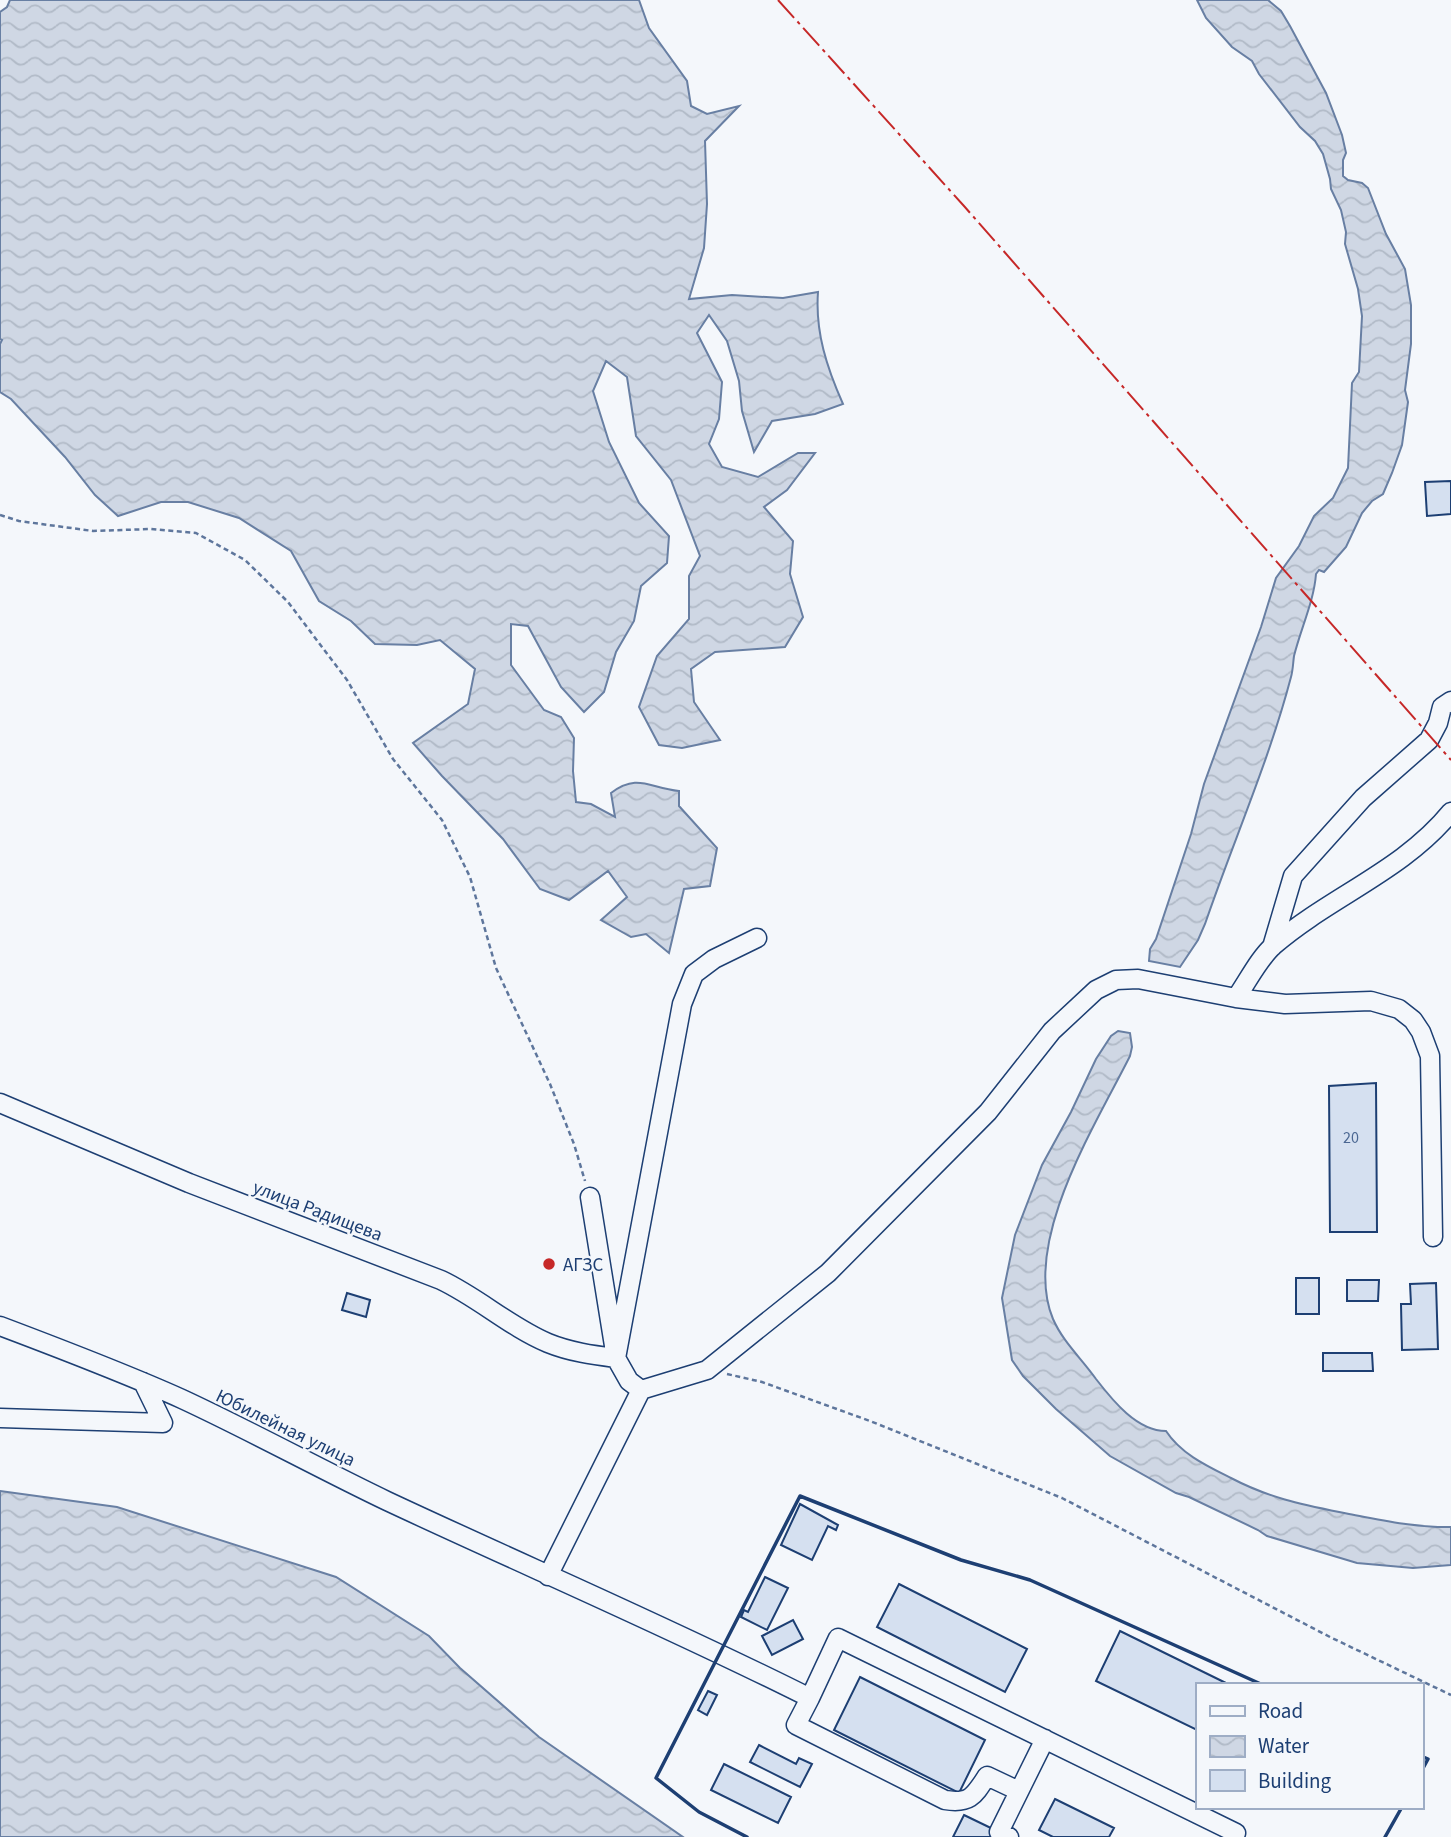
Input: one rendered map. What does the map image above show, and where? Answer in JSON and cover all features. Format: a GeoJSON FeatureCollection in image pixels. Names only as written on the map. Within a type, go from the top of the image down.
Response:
{"type":"FeatureCollection","features":[{"type":"Feature","properties":{"kind":"street"},"geometry":{"type":"LineString","coordinates":[[1272,947],[1293,876],[1363,798],[1429,740],[1442,707],[1451,701]]}},
{"type":"Feature","properties":{"kind":"street"},"geometry":{"type":"LineString","coordinates":[[1236,998],[1272,947],[1324,908],[1382,874],[1434,832],[1451,812]]}},
{"type":"Feature","properties":{"kind":"street"},"geometry":{"type":"LineString","coordinates":[[616,1358],[682,1004],[694,974],[714,959],[757,938]]}},
{"type":"Feature","properties":{"kind":"street"},"geometry":{"type":"LineString","coordinates":[[548,1576],[641,1390],[707,1370],[828,1273],[988,1112],[1052,1031],[1096,990],[1116,980],[1138,979],[1236,998],[1285,1004],[1371,1001],[1399,1009],[1413,1020],[1421,1032],[1430,1056],[1433,1237]]}},
{"type":"Feature","properties":{"kind":"street","name":"улица Радищева"},"geometry":{"type":"LineString","coordinates":[[0,1103],[188,1183],[441,1280],[463,1290],[546,1342],[574,1351],[616,1358]]}},
{"type":"Feature","properties":{"kind":"street"},"geometry":{"type":"LineString","coordinates":[[590,1197],[616,1358],[629,1381],[641,1390]]}},
{"type":"Feature","properties":{"kind":"street","name":"Юбилейная улица"},"geometry":{"type":"LineString","coordinates":[[0,1326],[143,1382],[548,1576],[721,1653],[810,1698]]}},
{"type":"Feature","properties":{"kind":"street"},"geometry":{"type":"LineString","coordinates":[[0,1418],[163,1423],[143,1382]]}},
{"type":"Feature","properties":{"kind":"street"},"geometry":{"type":"LineString","coordinates":[[1019,1791],[987,1776],[974,1796],[963,1801],[945,1800],[796,1725],[838,1638],[1236,1833],[1234,1837]]}},
{"type":"Feature","properties":{"kind":"street"},"geometry":{"type":"LineString","coordinates":[[1009,1837],[999,1832],[1045,1739]]}},
{"type":"Feature","properties":{"kind":"path"},"geometry":{"type":"LineString","coordinates":[[0,515],[19,521],[93,531],[151,529],[196,533],[245,560],[288,602],[347,680],[393,759],[442,820],[470,877],[496,968],[550,1084],[574,1144],[590,1197]]}},
{"type":"Feature","properties":{"kind":"path"},"geometry":{"type":"LineString","coordinates":[[707,1370],[762,1382],[870,1421],[1062,1498],[1330,1637],[1451,1695]]}},
{"type":"Feature","properties":{"kind":"water"},"geometry":{"type":"Polygon","coordinates":[[[10,0],[639,0],[649,28],[687,81],[691,106],[707,114],[739,106],[705,141],[707,204],[704,248],[689,299],[732,295],[783,298],[818,292],[818,321],[823,350],[843,404],[815,414],[772,421],[754,452],[742,411],[739,381],[727,341],[709,315],[697,333],[722,382],[719,419],[709,444],[722,467],[758,477],[798,453],[815,453],[787,490],[764,507],[793,541],[790,574],[803,617],[785,647],[715,652],[691,669],[694,702],[720,740],[682,748],[659,745],[639,707],[657,656],[689,619],[689,576],[700,556],[671,480],[636,436],[627,377],[606,361],[593,391],[609,442],[639,503],[669,536],[667,563],[641,586],[634,621],[616,652],[604,692],[584,712],[561,687],[528,626],[511,624],[511,665],[544,710],[561,717],[574,738],[576,802],[591,804],[615,817],[611,793],[620,787],[644,783],[679,791],[679,806],[717,848],[710,886],[684,889],[669,953],[646,934],[631,937],[601,920],[627,897],[608,871],[569,900],[540,889],[503,839],[413,743],[468,704],[475,669],[440,640],[417,645],[375,644],[351,621],[319,601],[291,551],[239,518],[188,502],[161,502],[118,516],[95,495],[65,457],[11,399],[0,392],[0,12],[7,7],[10,0]]]}},
{"type":"Feature","properties":{"kind":"water"},"geometry":{"type":"Polygon","coordinates":[[[1197,0],[1268,0],[1281,11],[1326,93],[1342,135],[1346,153],[1343,176],[1368,188],[1386,234],[1405,269],[1411,305],[1411,344],[1405,390],[1408,402],[1402,445],[1392,473],[1383,494],[1372,501],[1362,513],[1346,547],[1324,572],[1319,570],[1316,574],[1291,677],[1262,770],[1205,924],[1180,967],[1149,961],[1150,949],[1156,939],[1191,834],[1204,784],[1276,578],[1299,546],[1314,516],[1333,498],[1348,468],[1352,383],[1359,372],[1362,316],[1358,289],[1345,244],[1346,232],[1341,210],[1331,189],[1323,154],[1259,74],[1252,61],[1232,47],[1206,18],[1197,0]]]}},
{"type":"Feature","properties":{"kind":"water"},"geometry":{"type":"Polygon","coordinates":[[[1118,1031],[1130,1033],[1130,1056],[1067,1184],[1054,1220],[1047,1255],[1046,1288],[1053,1319],[1062,1335],[1126,1413],[1145,1426],[1166,1431],[1187,1453],[1204,1464],[1260,1491],[1303,1504],[1400,1523],[1451,1527],[1451,1565],[1413,1568],[1357,1563],[1267,1536],[1176,1493],[1110,1456],[1056,1409],[1023,1376],[1012,1360],[1002,1298],[1015,1235],[1042,1165],[1096,1059],[1111,1036],[1118,1031]]]}},
{"type":"Feature","properties":{"kind":"water"},"geometry":{"type":"Polygon","coordinates":[[[0,1491],[117,1507],[336,1577],[429,1636],[460,1668],[539,1737],[683,1837],[0,1837],[0,1491]]]}},
{"type":"Feature","properties":{"kind":"building"},"geometry":{"type":"Polygon","coordinates":[[[1451,481],[1451,514],[1427,516],[1425,482],[1451,481]]]}},
{"type":"Feature","properties":{"kind":"building"},"geometry":{"type":"Polygon","coordinates":[[[1376,1083],[1377,1232],[1330,1232],[1329,1086],[1376,1083]]]}},
{"type":"Feature","properties":{"kind":"building"},"geometry":{"type":"Polygon","coordinates":[[[1296,1278],[1319,1278],[1319,1314],[1296,1314],[1296,1278]]]}},
{"type":"Feature","properties":{"kind":"building"},"geometry":{"type":"Polygon","coordinates":[[[1347,1280],[1379,1280],[1378,1301],[1347,1301],[1347,1280]]]}},
{"type":"Feature","properties":{"kind":"building"},"geometry":{"type":"Polygon","coordinates":[[[1436,1283],[1438,1349],[1402,1350],[1401,1304],[1411,1304],[1410,1284],[1436,1283]]]}},
{"type":"Feature","properties":{"kind":"building"},"geometry":{"type":"Polygon","coordinates":[[[347,1293],[370,1300],[366,1317],[342,1310],[347,1293]]]}},
{"type":"Feature","properties":{"kind":"building"},"geometry":{"type":"Polygon","coordinates":[[[1323,1353],[1372,1353],[1373,1371],[1323,1371],[1323,1353]]]}},
{"type":"Feature","properties":{"kind":"building"},"geometry":{"type":"Polygon","coordinates":[[[800,1504],[838,1525],[836,1530],[828,1526],[812,1560],[781,1545],[800,1504]]]}},
{"type":"Feature","properties":{"kind":"building"},"geometry":{"type":"Polygon","coordinates":[[[765,1577],[788,1588],[767,1630],[741,1617],[744,1610],[748,1612],[765,1577]]]}},
{"type":"Feature","properties":{"kind":"building"},"geometry":{"type":"Polygon","coordinates":[[[899,1584],[1027,1649],[1005,1692],[877,1627],[899,1584]]]}},
{"type":"Feature","properties":{"kind":"building"},"geometry":{"type":"Polygon","coordinates":[[[793,1620],[803,1639],[772,1655],[762,1636],[793,1620]]]}},
{"type":"Feature","properties":{"kind":"building"},"geometry":{"type":"Polygon","coordinates":[[[1120,1631],[1226,1683],[1196,1683],[1196,1730],[1096,1681],[1120,1631]]]}},
{"type":"Feature","properties":{"kind":"building"},"geometry":{"type":"Polygon","coordinates":[[[860,1677],[985,1740],[959,1793],[834,1730],[860,1677]]]}},
{"type":"Feature","properties":{"kind":"building"},"geometry":{"type":"Polygon","coordinates":[[[708,1691],[717,1695],[707,1715],[698,1710],[708,1691]]]}},
{"type":"Feature","properties":{"kind":"building"},"geometry":{"type":"Polygon","coordinates":[[[759,1745],[796,1764],[799,1758],[812,1764],[800,1787],[750,1762],[759,1745]]]}},
{"type":"Feature","properties":{"kind":"building"},"geometry":{"type":"Polygon","coordinates":[[[724,1764],[791,1797],[778,1823],[711,1790],[724,1764]]]}},
{"type":"Feature","properties":{"kind":"building"},"geometry":{"type":"Polygon","coordinates":[[[1055,1799],[1114,1828],[1109,1837],[1053,1837],[1039,1830],[1055,1799]]]}},
{"type":"Feature","properties":{"kind":"building"},"geometry":{"type":"Polygon","coordinates":[[[964,1815],[995,1830],[991,1837],[953,1837],[964,1815]]]}},
{"type":"Feature","properties":{"kind":"wall"},"geometry":{"type":"LineString","coordinates":[[747,1837],[699,1812],[656,1778],[800,1496],[961,1560],[1030,1580],[1259,1683]]}},
{"type":"Feature","properties":{"kind":"wall"},"geometry":{"type":"LineString","coordinates":[[1423,1757],[1428,1759],[1423,1768]]}},
{"type":"Feature","properties":{"kind":"wall"},"geometry":{"type":"LineString","coordinates":[[1385,1837],[1401,1809]]}},
{"type":"Feature","properties":{"kind":"power"},"geometry":{"type":"LineString","coordinates":[[778,0],[964,206],[1451,760]]}},
{"type":"Feature","properties":{"kind":"place","name":"АГЗС"},"geometry":{"type":"Point","coordinates":[549,1264]}}]}
